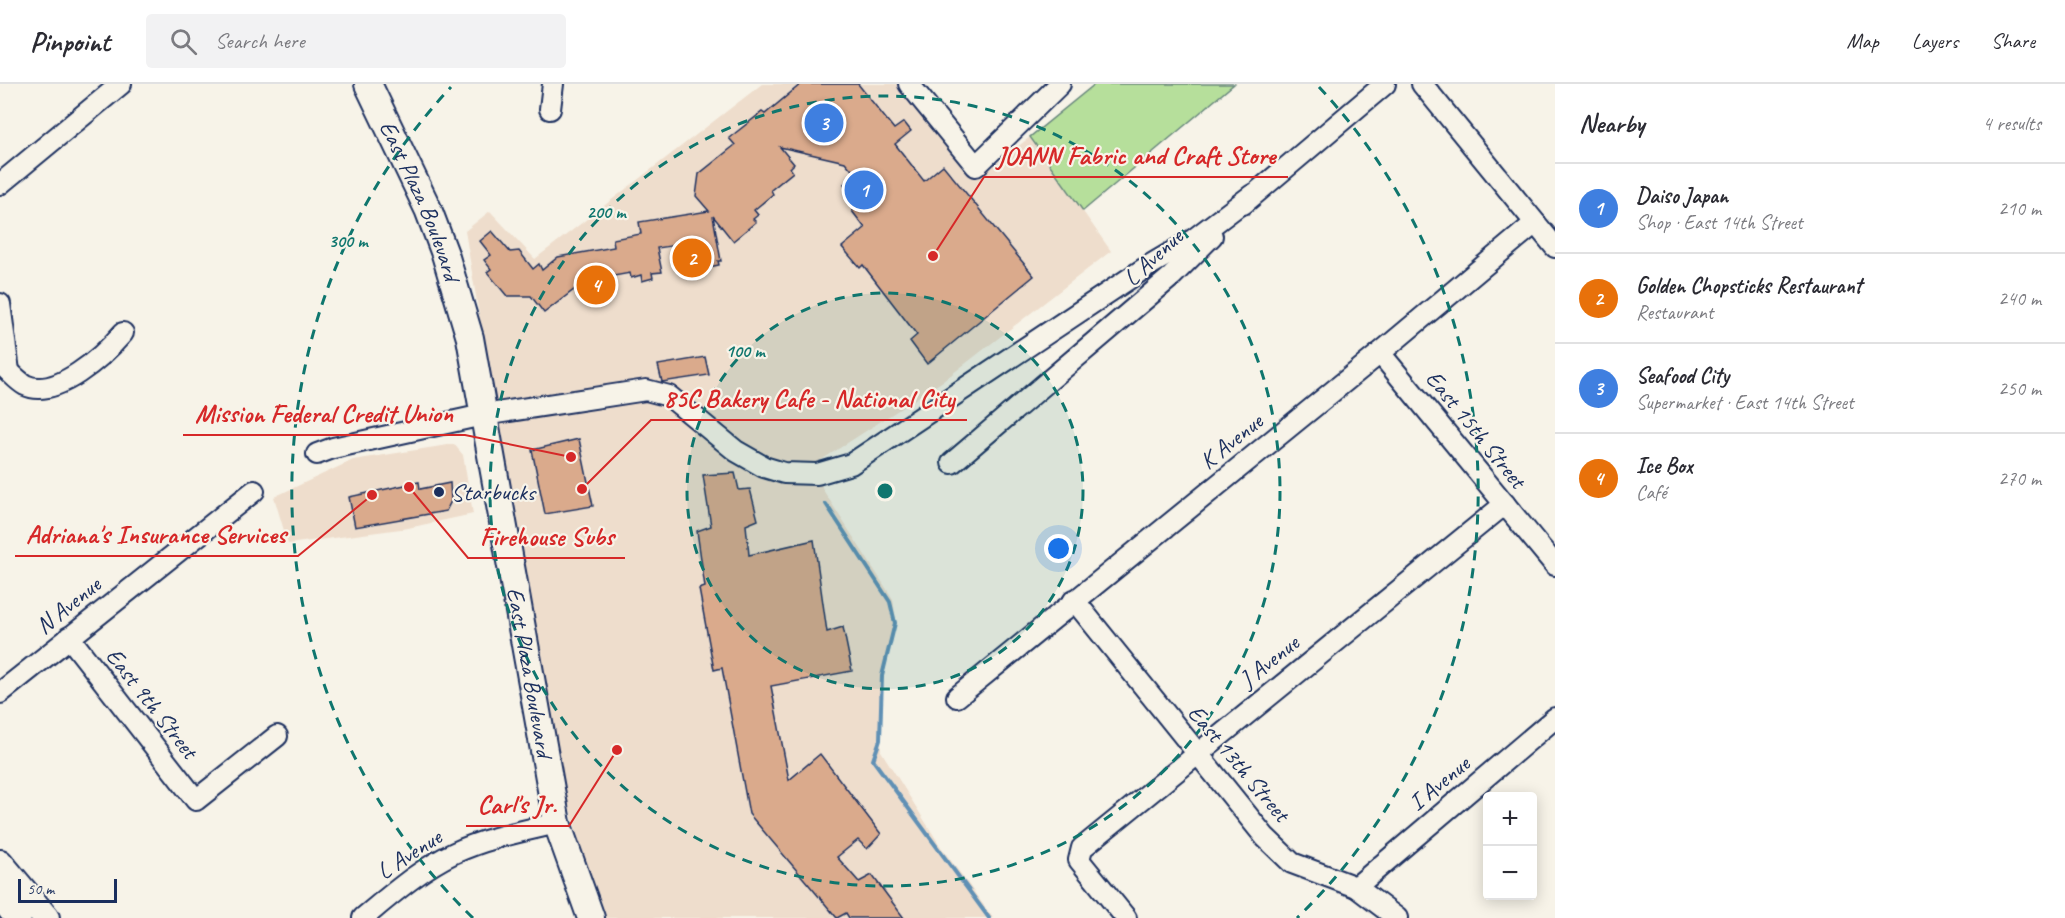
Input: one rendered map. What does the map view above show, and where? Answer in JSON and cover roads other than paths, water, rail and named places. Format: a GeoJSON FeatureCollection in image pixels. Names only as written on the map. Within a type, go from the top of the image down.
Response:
{"type":"FeatureCollection","features":[{"type":"Feature","properties":{"kind":"main road","name":"East Plaza Boulevard"},"geometry":{"type":"LineString","coordinates":[[368,84],[428,209],[445,254],[470,338],[557,823],[591,918]]}},
{"type":"Feature","properties":{"kind":"main road"},"geometry":{"type":"LineString","coordinates":[[0,863],[46,918]]}},
{"type":"Feature","properties":{"kind":"main road"},"geometry":{"type":"LineString","coordinates":[[0,895],[18,918]]}},
{"type":"Feature","properties":{"kind":"street"},"geometry":{"type":"LineString","coordinates":[[0,184],[121,84]]}},
{"type":"Feature","properties":{"kind":"street"},"geometry":{"type":"LineString","coordinates":[[549,109],[553,84]]}},
{"type":"Feature","properties":{"kind":"street"},"geometry":{"type":"LineString","coordinates":[[909,84],[976,166],[1060,84]]}},
{"type":"Feature","properties":{"kind":"street","name":"L Avenue"},"geometry":{"type":"LineString","coordinates":[[952,463],[1172,276],[1252,195],[1385,84]]}},
{"type":"Feature","properties":{"kind":"street"},"geometry":{"type":"LineString","coordinates":[[1422,84],[1555,247]]}},
{"type":"Feature","properties":{"kind":"street"},"geometry":{"type":"LineString","coordinates":[[317,454],[483,415],[646,390],[669,396],[736,451],[764,467],[784,473],[817,474],[851,464],[1145,268],[1194,239],[1252,195]]}},
{"type":"Feature","properties":{"kind":"street","name":"K Avenue"},"geometry":{"type":"LineString","coordinates":[[957,697],[1380,353],[1535,223]]}},
{"type":"Feature","properties":{"kind":"street"},"geometry":{"type":"LineString","coordinates":[[0,304],[5,367],[27,386],[51,386],[67,381],[108,350],[123,333]]}},
{"type":"Feature","properties":{"kind":"street","name":"East 15th Street"},"geometry":{"type":"LineString","coordinates":[[1380,353],[1555,565]]}},
{"type":"Feature","properties":{"kind":"street","name":"N Avenue"},"geometry":{"type":"LineString","coordinates":[[0,693],[254,491]]}},
{"type":"Feature","properties":{"kind":"street","name":"J Avenue"},"geometry":{"type":"LineString","coordinates":[[1126,918],[1078,860],[1082,848],[1505,504]]}},
{"type":"Feature","properties":{"kind":"street","name":"East 13th Street"},"geometry":{"type":"LineString","coordinates":[[1074,600],[1265,837],[1292,863],[1356,887],[1397,918]]}},
{"type":"Feature","properties":{"kind":"street","name":"East 9th Street"},"geometry":{"type":"LineString","coordinates":[[69,637],[196,800],[277,736]]}},
{"type":"Feature","properties":{"kind":"street","name":"I Avenue"},"geometry":{"type":"LineString","coordinates":[[1356,887],[1555,718]]}},
{"type":"Feature","properties":{"kind":"street","name":"L Avenue"},"geometry":{"type":"LineString","coordinates":[[363,918],[412,878],[454,853],[496,838],[557,823]]}},
{"type":"Feature","properties":{"kind":"waterway"},"geometry":{"type":"LineString","coordinates":[[826,504],[890,602],[895,623],[882,676],[880,740],[873,760],[989,918]]}},
{"type":"Feature","properties":{"kind":"place","name":"Seafood City"},"geometry":{"type":"Point","coordinates":[824,123]}},
{"type":"Feature","properties":{"kind":"place","name":"Daiso Japan"},"geometry":{"type":"Point","coordinates":[864,190]}},
{"type":"Feature","properties":{"kind":"place","name":"JOANN Fabric and Craft Store"},"geometry":{"type":"Point","coordinates":[933,256]}},
{"type":"Feature","properties":{"kind":"place","name":"Golden Chopsticks Restaurant"},"geometry":{"type":"Point","coordinates":[692,258]}},
{"type":"Feature","properties":{"kind":"place","name":"Ice Box"},"geometry":{"type":"Point","coordinates":[596,285]}},
{"type":"Feature","properties":{"kind":"place","name":"Mission Federal Credit Union"},"geometry":{"type":"Point","coordinates":[571,457]}},
{"type":"Feature","properties":{"kind":"place","name":"Firehouse Subs"},"geometry":{"type":"Point","coordinates":[409,487]}},
{"type":"Feature","properties":{"kind":"place","name":"85C Bakery Cafe - National City"},"geometry":{"type":"Point","coordinates":[582,489]}},
{"type":"Feature","properties":{"kind":"place","name":"Starbucks"},"geometry":{"type":"Point","coordinates":[439,492]}},
{"type":"Feature","properties":{"kind":"place","name":"Adriana's Insurance Services"},"geometry":{"type":"Point","coordinates":[372,495]}},
{"type":"Feature","properties":{"kind":"place","name":"Carl's Jr."},"geometry":{"type":"Point","coordinates":[617,750]}}]}
